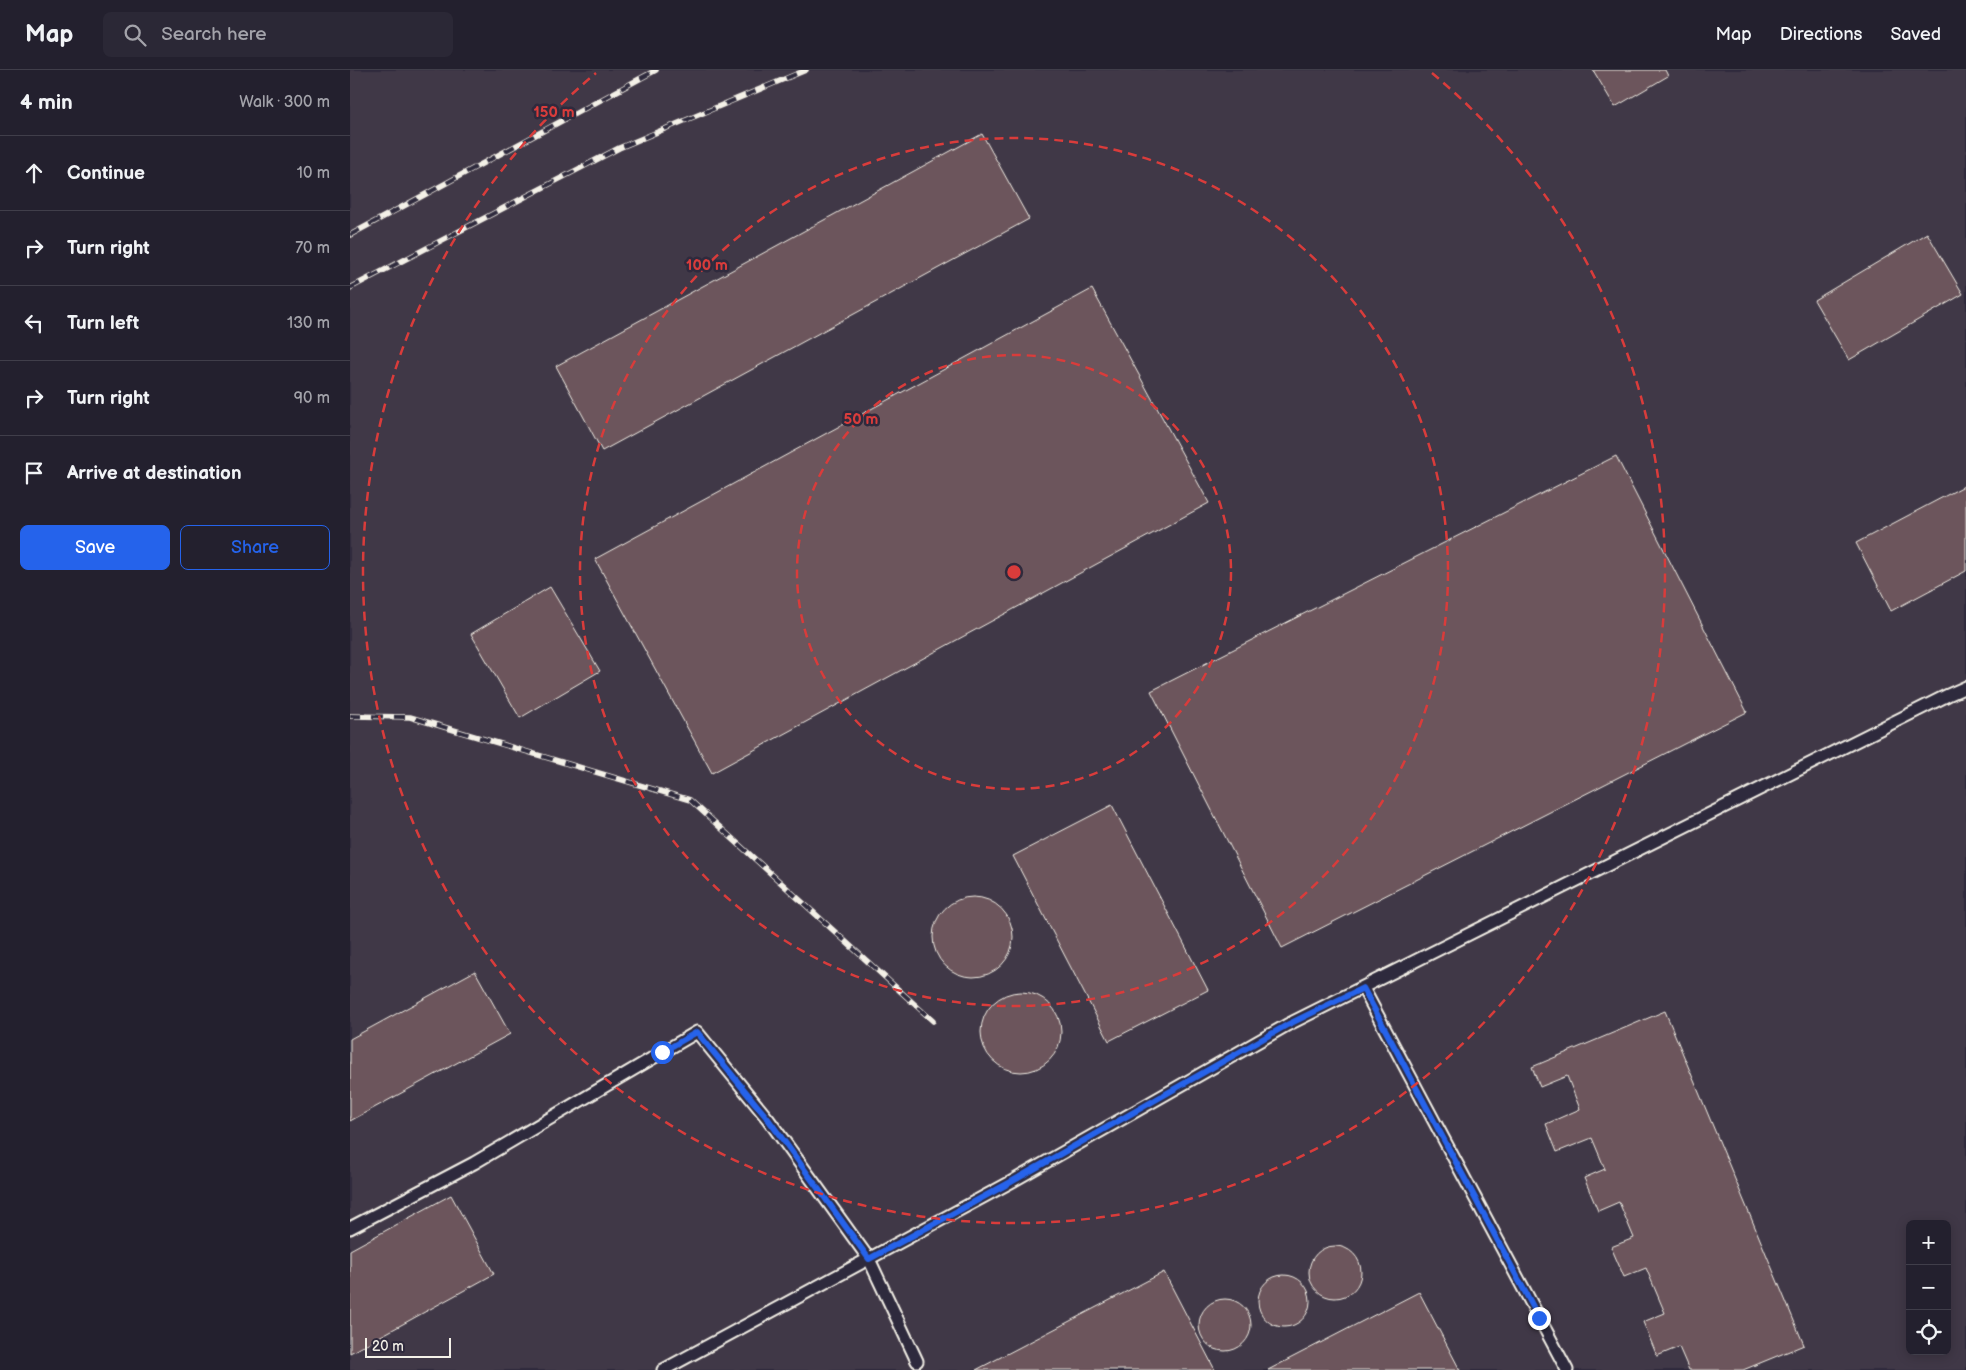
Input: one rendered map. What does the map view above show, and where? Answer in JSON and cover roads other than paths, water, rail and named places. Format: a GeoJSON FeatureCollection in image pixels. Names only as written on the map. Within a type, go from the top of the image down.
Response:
{"type":"FeatureCollection","features":[{"type":"Feature","properties":{"kind":"lane"},"geometry":{"type":"LineString","coordinates":[[663,1370],[1011,1182],[1287,1025],[1966,687]]}},
{"type":"Feature","properties":{"kind":"lane"},"geometry":{"type":"LineString","coordinates":[[1363,988],[1567,1370]]}},
{"type":"Feature","properties":{"kind":"lane"},"geometry":{"type":"LineString","coordinates":[[350,1228],[474,1162],[697,1032],[768,1119],[869,1259],[917,1361]]}},
{"type":"Feature","properties":{"kind":"railway"},"geometry":{"type":"LineString","coordinates":[[350,235],[656,70]]}},
{"type":"Feature","properties":{"kind":"railway"},"geometry":{"type":"LineString","coordinates":[[350,288],[619,148],[806,70]]}},
{"type":"Feature","properties":{"kind":"railway"},"geometry":{"type":"LineString","coordinates":[[350,716],[410,717],[690,800],[933,1021]]}}]}
